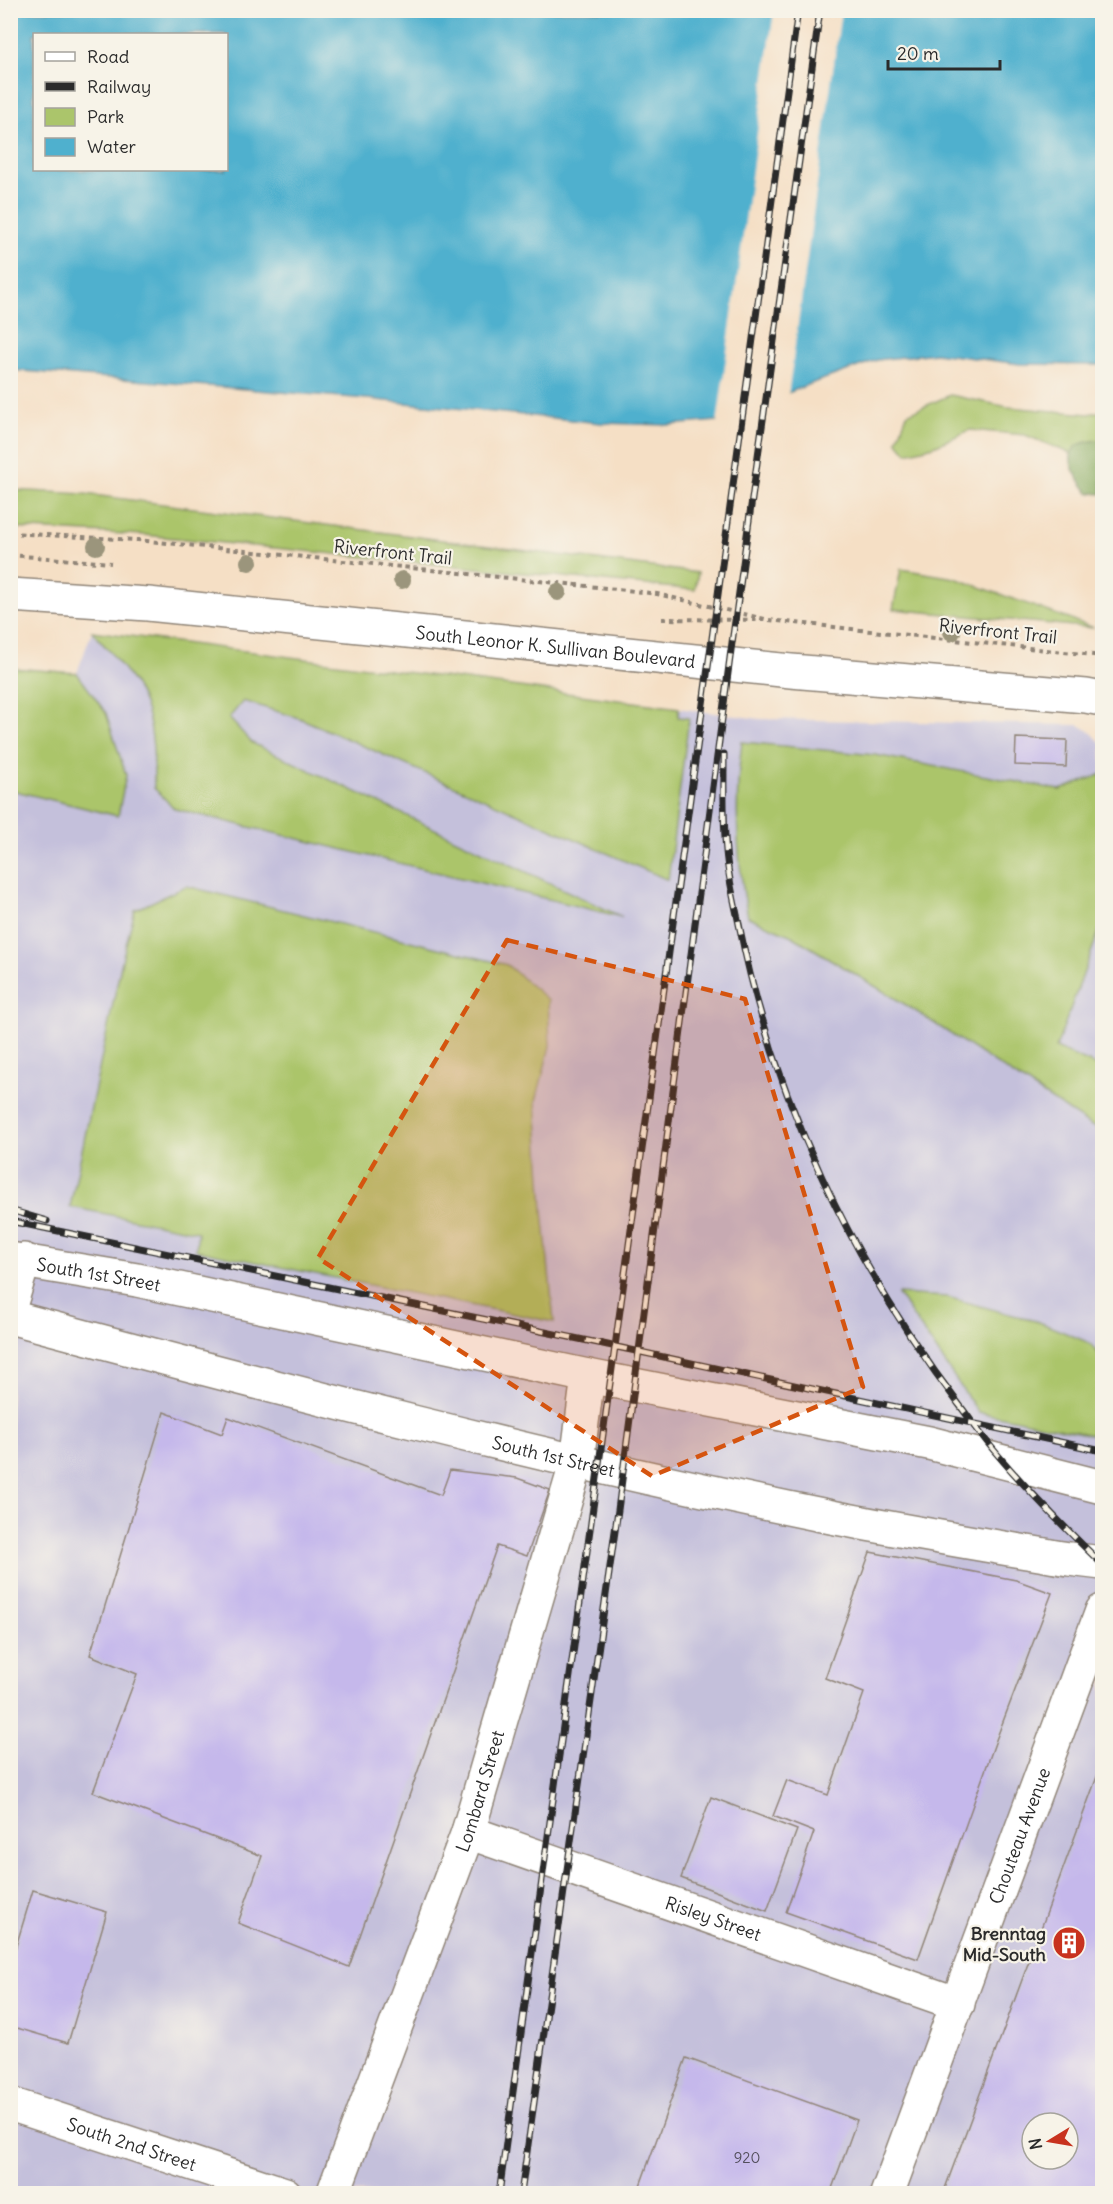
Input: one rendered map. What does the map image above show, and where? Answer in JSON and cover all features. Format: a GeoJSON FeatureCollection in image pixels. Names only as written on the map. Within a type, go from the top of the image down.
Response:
{"type":"FeatureCollection","features":[{"type":"Feature","properties":{"kind":"street","name":"South Leonor K. Sullivan Boulevard"},"geometry":{"type":"LineString","coordinates":[[10,595],[148,604],[791,671],[1101,700]]}},
{"type":"Feature","properties":{"kind":"street"},"geometry":{"type":"LineString","coordinates":[[10,1306],[17,1260]]}},
{"type":"Feature","properties":{"kind":"street","name":"South 1st Street"},"geometry":{"type":"LineString","coordinates":[[17,1260],[137,1280],[588,1376],[929,1443],[1102,1487]]}},
{"type":"Feature","properties":{"kind":"street","name":"South 1st Street"},"geometry":{"type":"LineString","coordinates":[[10,1317],[238,1378],[577,1461],[823,1515],[1102,1563]]}},
{"type":"Feature","properties":{"kind":"street","name":"Lombard Street"},"geometry":{"type":"LineString","coordinates":[[333,2193],[468,1832],[577,1461],[588,1376]]}},
{"type":"Feature","properties":{"kind":"street","name":"Chouteau Avenue"},"geometry":{"type":"LineString","coordinates":[[887,2193],[1102,1611]]}},
{"type":"Feature","properties":{"kind":"street","name":"Risley Street"},"geometry":{"type":"LineString","coordinates":[[468,1832],[958,2004]]}},
{"type":"Feature","properties":{"kind":"street","name":"South 2nd Street"},"geometry":{"type":"LineString","coordinates":[[10,2104],[285,2193]]}},
{"type":"Feature","properties":{"kind":"path","name":"Riverfront Trail"},"geometry":{"type":"LineString","coordinates":[[10,533],[138,540],[626,590],[657,594],[769,620],[1102,656]]}},
{"type":"Feature","properties":{"kind":"highlighted area"},"geometry":{"type":"Polygon","coordinates":[[[507,940],[745,999],[863,1387],[652,1476],[318,1258],[507,940]]]}},
{"type":"Feature","properties":{"kind":"shaded area"},"geometry":{"type":"Polygon","coordinates":[[[92,631],[760,719],[1079,725],[1091,732],[1102,744],[1102,2193],[11,2193],[10,668],[77,673],[92,631]]]}},
{"type":"Feature","properties":{"kind":"green space"},"geometry":{"type":"Polygon","coordinates":[[[950,395],[1008,407],[1089,414],[1102,411],[1102,439],[1079,445],[1072,454],[1025,435],[970,430],[934,446],[907,453],[897,441],[907,414],[950,395]]]}},
{"type":"Feature","properties":{"kind":"green space"},"geometry":{"type":"Polygon","coordinates":[[[1102,439],[1102,494],[1089,493],[1073,470],[1071,456],[1078,445],[1102,439]]]}},
{"type":"Feature","properties":{"kind":"green space"},"geometry":{"type":"Polygon","coordinates":[[[11,490],[85,494],[698,573],[695,590],[144,535],[11,528],[11,490]]]}},
{"type":"Feature","properties":{"kind":"green space"},"geometry":{"type":"Polygon","coordinates":[[[901,569],[955,578],[1094,628],[893,609],[901,569]]]}},
{"type":"Feature","properties":{"kind":"green space"},"geometry":{"type":"Polygon","coordinates":[[[92,631],[679,708],[678,717],[689,718],[668,880],[302,719],[243,701],[229,718],[252,743],[622,917],[175,809],[154,788],[152,738],[142,698],[123,668],[92,631]]]}},
{"type":"Feature","properties":{"kind":"green space"},"geometry":{"type":"Polygon","coordinates":[[[11,668],[77,673],[106,713],[126,775],[118,816],[11,790],[11,668]]]}},
{"type":"Feature","properties":{"kind":"green space"},"geometry":{"type":"Polygon","coordinates":[[[742,742],[875,755],[1060,790],[1102,774],[1102,923],[1056,1048],[1102,1068],[1102,1130],[1090,1125],[911,1008],[792,936],[748,917],[741,873],[737,808],[742,742]]]}},
{"type":"Feature","properties":{"kind":"green space"},"geometry":{"type":"Polygon","coordinates":[[[186,886],[507,965],[548,1000],[550,1046],[536,1101],[543,1211],[554,1322],[196,1250],[198,1232],[70,1207],[123,956],[135,910],[186,886]]]}},
{"type":"Feature","properties":{"kind":"green space"},"geometry":{"type":"Polygon","coordinates":[[[898,1294],[947,1297],[1039,1322],[1090,1343],[1102,1359],[1102,1437],[978,1412],[898,1294]]]}},
{"type":"Feature","properties":{"kind":"water"},"geometry":{"type":"Polygon","coordinates":[[[10,11],[1102,11],[1102,365],[1020,364],[935,353],[877,360],[718,421],[668,425],[601,423],[367,399],[11,370],[10,11]]]}},
{"type":"Feature","properties":{"kind":"pier"},"geometry":{"type":"Polygon","coordinates":[[[774,11],[841,11],[788,396],[717,424],[774,11]]]}},
{"type":"Feature","properties":{"kind":"building"},"geometry":{"type":"Polygon","coordinates":[[[1016,738],[1067,740],[1066,767],[1015,765],[1016,738]]]}},
{"type":"Feature","properties":{"kind":"building"},"geometry":{"type":"Polygon","coordinates":[[[164,1412],[222,1434],[228,1417],[441,1495],[450,1470],[517,1478],[550,1490],[527,1556],[497,1546],[349,1967],[238,1923],[262,1856],[93,1792],[137,1674],[90,1655],[164,1412]]]}},
{"type":"Feature","properties":{"kind":"building"},"geometry":{"type":"Polygon","coordinates":[[[870,1552],[1016,1580],[1052,1593],[996,1740],[918,1959],[786,1912],[814,1832],[773,1816],[787,1780],[828,1795],[864,1693],[825,1678],[870,1552]]]}},
{"type":"Feature","properties":{"kind":"building","name":"Brenntag Mid-South"},"geometry":{"type":"Polygon","coordinates":[[[1102,1763],[1102,2194],[943,2194],[1102,1763]]]}},
{"type":"Feature","properties":{"kind":"building"},"geometry":{"type":"Polygon","coordinates":[[[711,1797],[797,1830],[767,1911],[681,1878],[711,1797]]]}},
{"type":"Feature","properties":{"kind":"building"},"geometry":{"type":"Polygon","coordinates":[[[33,1890],[107,1912],[68,2043],[10,2026],[10,1966],[33,1890]]]}},
{"type":"Feature","properties":{"kind":"building"},"geometry":{"type":"Polygon","coordinates":[[[686,2058],[857,2120],[830,2194],[637,2194],[686,2058]]]}},
{"type":"Feature","properties":{"kind":"railway"},"geometry":{"type":"LineString","coordinates":[[499,2194],[798,10]]}},
{"type":"Feature","properties":{"kind":"railway"},"geometry":{"type":"LineString","coordinates":[[521,2194],[618,1510],[731,650],[820,10]]}},
{"type":"Feature","properties":{"kind":"railway"},"geometry":{"type":"LineString","coordinates":[[724,754],[727,860],[754,989],[773,1053],[822,1178],[852,1238],[886,1297],[922,1353],[961,1407],[1022,1483],[1102,1564]]}},
{"type":"Feature","properties":{"kind":"railway"},"geometry":{"type":"LineString","coordinates":[[10,1210],[47,1221]]}},
{"type":"Feature","properties":{"kind":"railway"},"geometry":{"type":"LineString","coordinates":[[10,1221],[603,1344],[1102,1451]]}},
{"type":"Feature","properties":{"kind":"place","name":"Brenntag Mid-South"},"geometry":{"type":"Point","coordinates":[1069,1943]}}]}
